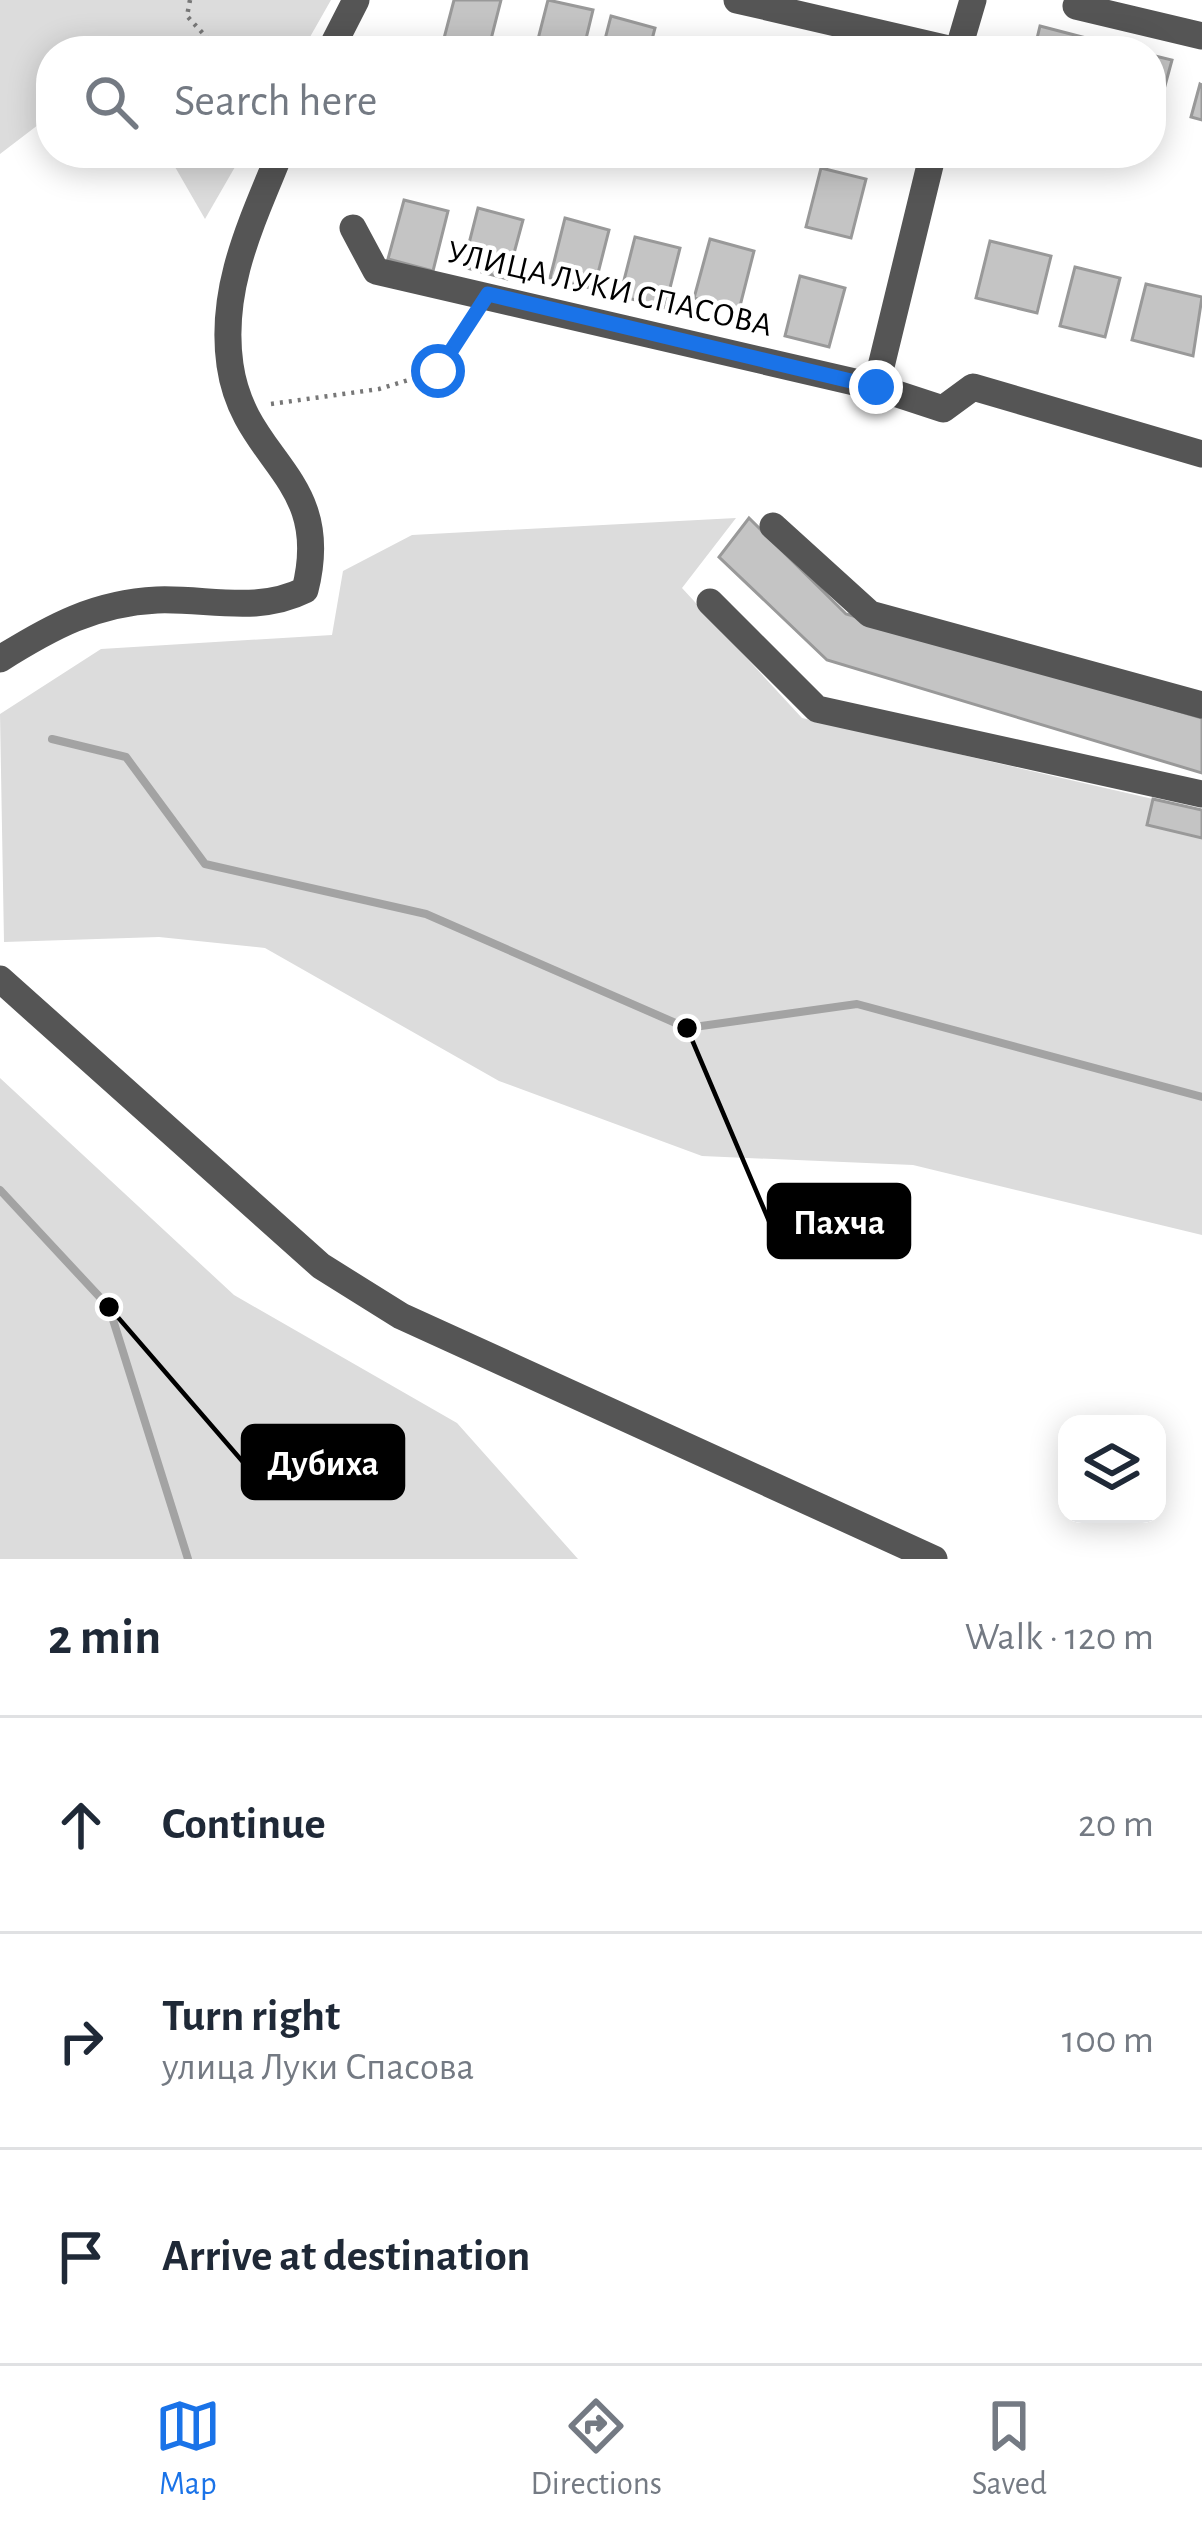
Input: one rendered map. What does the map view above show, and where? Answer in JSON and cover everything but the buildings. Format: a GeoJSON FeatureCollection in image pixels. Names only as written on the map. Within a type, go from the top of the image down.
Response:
{"type":"FeatureCollection","features":[{"type":"Feature","properties":{"kind":"street"},"geometry":{"type":"LineString","coordinates":[[338,36],[356,0]]}},
{"type":"Feature","properties":{"kind":"street"},"geometry":{"type":"LineString","coordinates":[[737,0],[892,36]]}},
{"type":"Feature","properties":{"kind":"street"},"geometry":{"type":"LineString","coordinates":[[962,36],[973,0]]}},
{"type":"Feature","properties":{"kind":"street"},"geometry":{"type":"LineString","coordinates":[[1076,6],[1202,36]]}},
{"type":"Feature","properties":{"kind":"street"},"geometry":{"type":"LineString","coordinates":[[0,659],[64,619],[113,605],[160,600],[280,602],[305,590],[315,550],[310,513],[242,408],[230,367],[227,318],[235,265],[274,168]]}},
{"type":"Feature","properties":{"kind":"street"},"geometry":{"type":"LineString","coordinates":[[876,387],[929,168]]}},
{"type":"Feature","properties":{"kind":"street","name":"УЛИЦА ЛУКИ СПАСОВА"},"geometry":{"type":"LineString","coordinates":[[353,228],[376,272],[488,294],[876,387],[943,409],[973,387],[1202,454]]}},
{"type":"Feature","properties":{"kind":"street"},"geometry":{"type":"LineString","coordinates":[[773,526],[870,614],[1202,706]]}},
{"type":"Feature","properties":{"kind":"street"},"geometry":{"type":"LineString","coordinates":[[710,602],[817,710],[1202,794]]}},
{"type":"Feature","properties":{"kind":"street"},"geometry":{"type":"LineString","coordinates":[[0,979],[321,1266],[400,1316],[934,1559]]}},
{"type":"Feature","properties":{"kind":"path"},"geometry":{"type":"LineString","coordinates":[[190,0],[187,16],[205,36]]}},
{"type":"Feature","properties":{"kind":"path"},"geometry":{"type":"LineString","coordinates":[[242,408],[379,388],[438,371],[488,294]]}},
{"type":"Feature","properties":{"kind":"shaded area"},"geometry":{"type":"Polygon","coordinates":[[[0,0],[331,0],[311,36],[36,36],[36,126],[0,154],[0,0]]]}},
{"type":"Feature","properties":{"kind":"shaded area"},"geometry":{"type":"Polygon","coordinates":[[[176,168],[234,168],[205,219],[176,168]]]}},
{"type":"Feature","properties":{"kind":"shaded area"},"geometry":{"type":"Polygon","coordinates":[[[736,518],[682,588],[802,718],[1153,799],[1147,825],[1202,838],[1202,1235],[913,1165],[702,1156],[499,1081],[265,948],[159,937],[4,942],[0,714],[101,649],[332,635],[343,571],[412,535],[736,518]]]}},
{"type":"Feature","properties":{"kind":"shaded area"},"geometry":{"type":"Polygon","coordinates":[[[0,1078],[234,1295],[457,1423],[578,1559],[0,1559],[0,1078]]]}},
{"type":"Feature","properties":{"kind":"waterway"},"geometry":{"type":"LineString","coordinates":[[52,739],[126,757],[205,864],[426,914],[687,1028],[857,1004],[1202,1097]]}},
{"type":"Feature","properties":{"kind":"waterway"},"geometry":{"type":"LineString","coordinates":[[0,1190],[109,1307],[188,1559]]}},
{"type":"Feature","properties":{"kind":"place","name":"Пахча"},"geometry":{"type":"Point","coordinates":[687,1028]}},
{"type":"Feature","properties":{"kind":"place","name":"Дубиха"},"geometry":{"type":"Point","coordinates":[109,1307]}},
{"type":"Feature","properties":{"kind":"route"},"geometry":{"type":"LineString","coordinates":[[438,371],[488,294],[876,387]]}}]}
